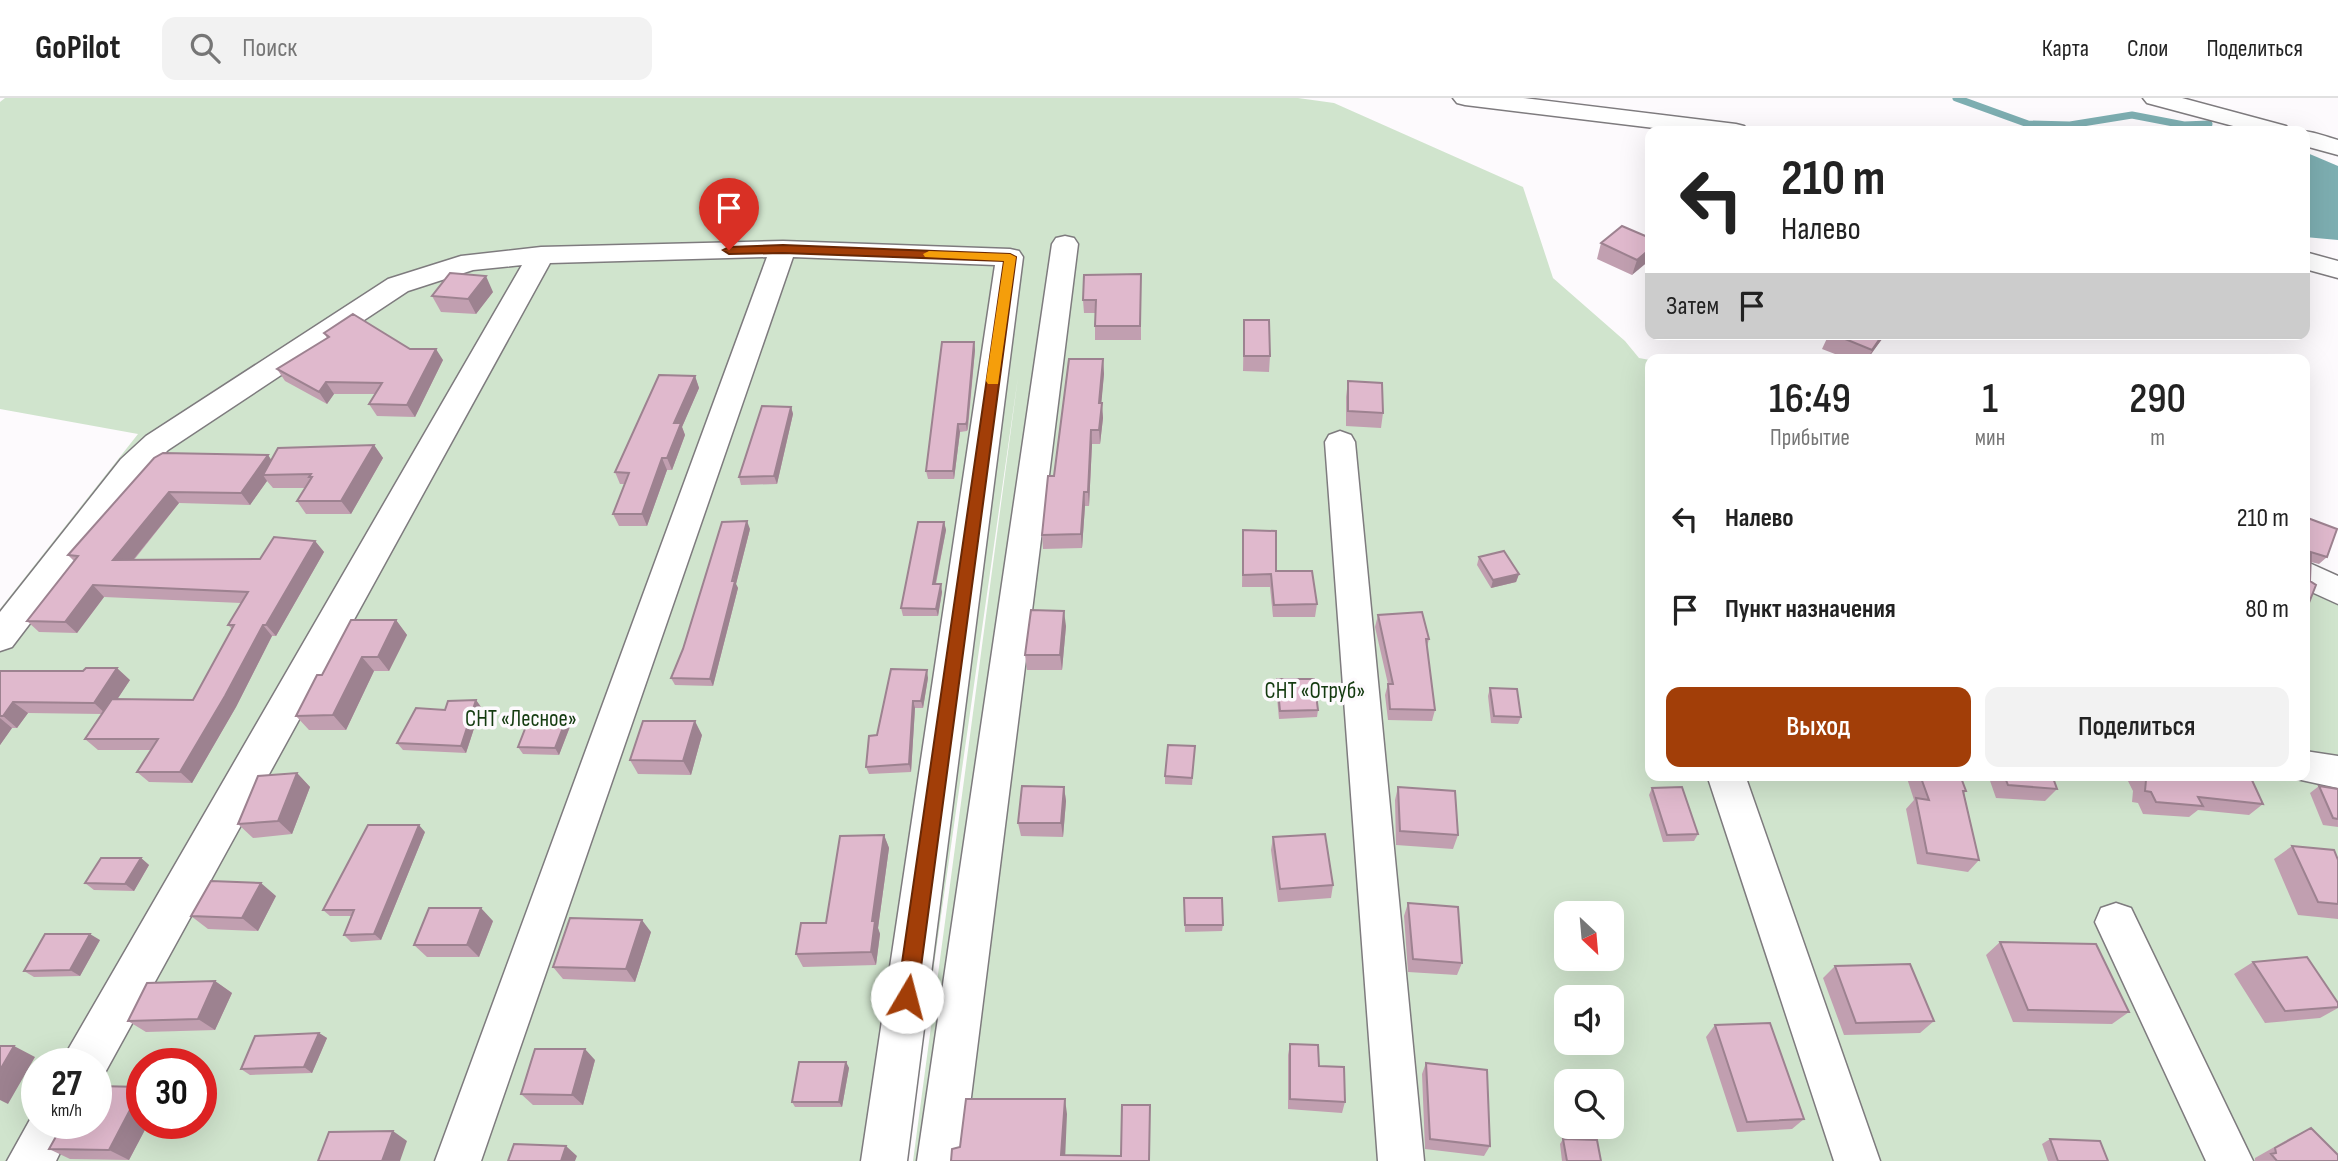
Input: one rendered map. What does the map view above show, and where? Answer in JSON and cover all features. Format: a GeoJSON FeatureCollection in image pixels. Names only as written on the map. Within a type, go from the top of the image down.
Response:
{"type":"FeatureCollection","features":[{"type":"Feature","properties":{"kind":"street"},"geometry":{"type":"LineString","coordinates":[[1465,98],[1695,126]]}},
{"type":"Feature","properties":{"kind":"street"},"geometry":{"type":"LineString","coordinates":[[2155,98],[2221,125]]}},
{"type":"Feature","properties":{"kind":"street"},"geometry":{"type":"LineString","coordinates":[[2310,140],[2338,148]]}},
{"type":"Feature","properties":{"kind":"street"},"geometry":{"type":"LineString","coordinates":[[940,1161],[1065,244]]}},
{"type":"Feature","properties":{"kind":"street"},"geometry":{"type":"LineString","coordinates":[[458,1161],[783,249]]}},
{"type":"Feature","properties":{"kind":"street"},"geometry":{"type":"LineString","coordinates":[[0,637],[132,467],[157,443],[398,285],[470,262],[541,255],[783,249],[1010,257],[884,1161]]}},
{"type":"Feature","properties":{"kind":"street"},"geometry":{"type":"LineString","coordinates":[[94,1048],[541,255]]}},
{"type":"Feature","properties":{"kind":"street"},"geometry":{"type":"LineString","coordinates":[[2310,262],[2338,270]]}},
{"type":"Feature","properties":{"kind":"street"},"geometry":{"type":"LineString","coordinates":[[1340,442],[1401,1161]]}},
{"type":"Feature","properties":{"kind":"street"},"geometry":{"type":"LineString","coordinates":[[2310,577],[2338,591]]}},
{"type":"Feature","properties":{"kind":"street"},"geometry":{"type":"LineString","coordinates":[[2310,768],[2338,772]]}},
{"type":"Feature","properties":{"kind":"street"},"geometry":{"type":"LineString","coordinates":[[1728,781],[1857,1161]]}},
{"type":"Feature","properties":{"kind":"street"},"geometry":{"type":"LineString","coordinates":[[2116,922],[2230,1161]]}},
{"type":"Feature","properties":{"kind":"street"},"geometry":{"type":"LineString","coordinates":[[30,1161],[42,1139]]}},
{"type":"Feature","properties":{"kind":"green space"},"geometry":{"type":"Polygon","coordinates":[[[5,98],[1298,98],[1334,103],[1523,187],[1553,278],[1625,341],[1639,358],[1645,359],[1645,781],[2310,781],[2310,577],[2338,591],[2338,1161],[913,1161],[1018,377],[906,1161],[0,1161],[0,609],[138,434],[0,409],[0,102],[5,98]]]}},
{"type":"Feature","properties":{"kind":"water"},"geometry":{"type":"Polygon","coordinates":[[[2310,154],[2338,166],[2338,240],[2310,237],[2310,154]]]}},
{"type":"Feature","properties":{"kind":"building"},"geometry":{"type":"Polygon","coordinates":[[[1622,226],[1645,236],[1645,253],[1637,260],[1601,243],[1622,226]]]}},
{"type":"Feature","properties":{"kind":"building"},"geometry":{"type":"Polygon","coordinates":[[[450,273],[486,276],[468,299],[432,296],[450,273]]]}},
{"type":"Feature","properties":{"kind":"building"},"geometry":{"type":"Polygon","coordinates":[[[1141,274],[1140,326],[1095,326],[1096,300],[1083,300],[1084,275],[1141,274]]]}},
{"type":"Feature","properties":{"kind":"building"},"geometry":{"type":"Polygon","coordinates":[[[353,314],[410,349],[436,349],[407,405],[369,404],[382,383],[326,382],[319,392],[277,369],[329,337],[324,333],[353,314]]]}},
{"type":"Feature","properties":{"kind":"building"},"geometry":{"type":"Polygon","coordinates":[[[1244,320],[1269,320],[1270,356],[1244,356],[1244,320]]]}},
{"type":"Feature","properties":{"kind":"building"},"geometry":{"type":"Polygon","coordinates":[[[1848,340],[1879,340],[1872,350],[1848,340]]]}},
{"type":"Feature","properties":{"kind":"building"},"geometry":{"type":"Polygon","coordinates":[[[942,342],[974,342],[967,421],[966,424],[958,424],[953,471],[926,471],[942,342]]]}},
{"type":"Feature","properties":{"kind":"building"},"geometry":{"type":"Polygon","coordinates":[[[1069,359],[1103,359],[1099,430],[1091,430],[1088,492],[1084,492],[1081,534],[1042,535],[1048,476],[1054,476],[1069,359]]]}},
{"type":"Feature","properties":{"kind":"building"},"geometry":{"type":"Polygon","coordinates":[[[659,375],[695,376],[674,423],[681,423],[667,458],[662,458],[642,514],[613,514],[629,473],[615,472],[659,375]]]}},
{"type":"Feature","properties":{"kind":"building"},"geometry":{"type":"Polygon","coordinates":[[[1348,381],[1382,383],[1383,413],[1348,411],[1348,381]]]}},
{"type":"Feature","properties":{"kind":"building"},"geometry":{"type":"Polygon","coordinates":[[[762,406],[791,407],[774,476],[739,477],[762,406]]]}},
{"type":"Feature","properties":{"kind":"building"},"geometry":{"type":"Polygon","coordinates":[[[374,445],[341,501],[297,501],[312,477],[309,477],[311,474],[263,475],[278,448],[374,445]]]}},
{"type":"Feature","properties":{"kind":"building"},"geometry":{"type":"Polygon","coordinates":[[[163,453],[268,455],[241,493],[169,492],[113,560],[260,559],[274,537],[315,541],[266,625],[263,625],[180,772],[137,772],[158,739],[85,739],[112,699],[193,700],[234,625],[228,625],[248,592],[93,585],[65,622],[27,621],[78,556],[68,555],[154,458],[163,453]]]}},
{"type":"Feature","properties":{"kind":"building"},"geometry":{"type":"Polygon","coordinates":[[[2310,519],[2337,529],[2327,557],[2311,552],[2310,581],[2310,519]]]}},
{"type":"Feature","properties":{"kind":"building"},"geometry":{"type":"Polygon","coordinates":[[[747,521],[710,679],[671,678],[683,649],[722,522],[747,521]]]}},
{"type":"Feature","properties":{"kind":"building"},"geometry":{"type":"Polygon","coordinates":[[[918,522],[944,522],[933,584],[941,584],[936,609],[901,608],[918,522]]]}},
{"type":"Feature","properties":{"kind":"building"},"geometry":{"type":"Polygon","coordinates":[[[1243,530],[1276,531],[1276,571],[1312,571],[1317,604],[1274,605],[1271,574],[1243,575],[1243,530]]]}},
{"type":"Feature","properties":{"kind":"building"},"geometry":{"type":"Polygon","coordinates":[[[1504,551],[1519,574],[1493,580],[1479,557],[1504,551]]]}},
{"type":"Feature","properties":{"kind":"building"},"geometry":{"type":"Polygon","coordinates":[[[2310,581],[2316,585],[2310,600],[2310,581]]]}},
{"type":"Feature","properties":{"kind":"building"},"geometry":{"type":"Polygon","coordinates":[[[1031,610],[1064,611],[1060,655],[1025,655],[1031,610]]]}},
{"type":"Feature","properties":{"kind":"building"},"geometry":{"type":"Polygon","coordinates":[[[1422,612],[1429,639],[1426,639],[1435,710],[1390,709],[1388,684],[1393,684],[1378,615],[1422,612]]]}},
{"type":"Feature","properties":{"kind":"building"},"geometry":{"type":"Polygon","coordinates":[[[351,620],[396,620],[378,657],[362,657],[333,715],[296,716],[317,675],[322,675],[351,620]]]}},
{"type":"Feature","properties":{"kind":"building"},"geometry":{"type":"Polygon","coordinates":[[[86,668],[117,668],[94,703],[13,702],[3,716],[0,716],[0,671],[83,671],[86,668]]]}},
{"type":"Feature","properties":{"kind":"building"},"geometry":{"type":"Polygon","coordinates":[[[891,669],[927,670],[921,701],[913,701],[909,764],[866,767],[869,736],[877,735],[891,669]]]}},
{"type":"Feature","properties":{"kind":"building"},"geometry":{"type":"Polygon","coordinates":[[[1277,679],[1314,679],[1318,710],[1280,711],[1277,679]]]}},
{"type":"Feature","properties":{"kind":"building"},"geometry":{"type":"Polygon","coordinates":[[[1490,688],[1517,689],[1521,717],[1494,716],[1490,688]]]}},
{"type":"Feature","properties":{"kind":"building"},"geometry":{"type":"Polygon","coordinates":[[[476,700],[461,746],[397,743],[416,708],[445,710],[448,701],[476,700]]]}},
{"type":"Feature","properties":{"kind":"building"},"geometry":{"type":"Polygon","coordinates":[[[530,716],[567,717],[555,748],[518,747],[530,716]]]}},
{"type":"Feature","properties":{"kind":"building"},"geometry":{"type":"Polygon","coordinates":[[[643,721],[695,721],[683,761],[630,760],[643,721]]]}},
{"type":"Feature","properties":{"kind":"building"},"geometry":{"type":"Polygon","coordinates":[[[1168,745],[1195,746],[1192,778],[1165,776],[1168,745]]]}},
{"type":"Feature","properties":{"kind":"building"},"geometry":{"type":"Polygon","coordinates":[[[297,773],[278,821],[238,824],[258,776],[297,773]]]}},
{"type":"Feature","properties":{"kind":"building"},"geometry":{"type":"Polygon","coordinates":[[[1922,781],[1962,781],[1979,860],[1927,853],[1916,798],[1929,800],[1922,781]]]}},
{"type":"Feature","properties":{"kind":"building"},"geometry":{"type":"Polygon","coordinates":[[[2006,781],[2054,781],[2057,789],[2008,785],[2006,781]]]}},
{"type":"Feature","properties":{"kind":"building"},"geometry":{"type":"Polygon","coordinates":[[[2146,781],[2252,781],[2263,804],[2198,797],[2203,806],[2156,802],[2151,792],[2145,791],[2146,781]]]}},
{"type":"Feature","properties":{"kind":"building"},"geometry":{"type":"Polygon","coordinates":[[[1022,786],[1064,787],[1061,823],[1018,823],[1022,786]]]}},
{"type":"Feature","properties":{"kind":"building"},"geometry":{"type":"Polygon","coordinates":[[[2319,786],[2338,789],[2338,819],[2333,818],[2319,786]]]}},
{"type":"Feature","properties":{"kind":"building"},"geometry":{"type":"Polygon","coordinates":[[[1398,787],[1455,791],[1458,835],[1400,831],[1398,787]]]}},
{"type":"Feature","properties":{"kind":"building"},"geometry":{"type":"Polygon","coordinates":[[[1682,787],[1698,834],[1667,835],[1652,788],[1682,787]]]}},
{"type":"Feature","properties":{"kind":"building"},"geometry":{"type":"Polygon","coordinates":[[[368,825],[419,825],[374,934],[344,935],[354,910],[323,910],[368,825]]]}},
{"type":"Feature","properties":{"kind":"building"},"geometry":{"type":"Polygon","coordinates":[[[1325,834],[1333,885],[1280,889],[1273,837],[1325,834]]]}},
{"type":"Feature","properties":{"kind":"building"},"geometry":{"type":"Polygon","coordinates":[[[884,835],[872,921],[875,921],[871,952],[796,954],[801,923],[826,923],[840,836],[884,835]]]}},
{"type":"Feature","properties":{"kind":"building"},"geometry":{"type":"Polygon","coordinates":[[[2292,846],[2334,850],[2338,860],[2338,904],[2318,902],[2292,846]]]}},
{"type":"Feature","properties":{"kind":"building"},"geometry":{"type":"Polygon","coordinates":[[[101,858],[141,858],[125,884],[85,883],[101,858]]]}},
{"type":"Feature","properties":{"kind":"building"},"geometry":{"type":"Polygon","coordinates":[[[211,881],[261,883],[242,918],[191,916],[211,881]]]}},
{"type":"Feature","properties":{"kind":"building"},"geometry":{"type":"Polygon","coordinates":[[[1184,898],[1222,898],[1223,925],[1185,925],[1184,898]]]}},
{"type":"Feature","properties":{"kind":"building"},"geometry":{"type":"Polygon","coordinates":[[[1408,903],[1458,907],[1462,963],[1413,959],[1408,903]]]}},
{"type":"Feature","properties":{"kind":"building"},"geometry":{"type":"Polygon","coordinates":[[[429,908],[481,908],[467,945],[414,945],[429,908]]]}},
{"type":"Feature","properties":{"kind":"building"},"geometry":{"type":"Polygon","coordinates":[[[570,918],[642,920],[626,969],[553,967],[570,918]]]}},
{"type":"Feature","properties":{"kind":"building"},"geometry":{"type":"Polygon","coordinates":[[[45,934],[90,934],[70,970],[24,971],[45,934]]]}},
{"type":"Feature","properties":{"kind":"building"},"geometry":{"type":"Polygon","coordinates":[[[2000,942],[2096,944],[2129,1012],[2028,1010],[2000,942]]]}},
{"type":"Feature","properties":{"kind":"building"},"geometry":{"type":"Polygon","coordinates":[[[2307,957],[2338,1003],[2338,1007],[2285,1011],[2253,962],[2307,957]]]}},
{"type":"Feature","properties":{"kind":"building"},"geometry":{"type":"Polygon","coordinates":[[[1910,964],[1934,1021],[1856,1023],[1835,966],[1910,964]]]}},
{"type":"Feature","properties":{"kind":"building"},"geometry":{"type":"Polygon","coordinates":[[[215,981],[198,1019],[128,1021],[147,983],[215,981]]]}},
{"type":"Feature","properties":{"kind":"building"},"geometry":{"type":"Polygon","coordinates":[[[1770,1023],[1804,1119],[1747,1122],[1715,1025],[1770,1023]]]}},
{"type":"Feature","properties":{"kind":"building"},"geometry":{"type":"Polygon","coordinates":[[[319,1033],[304,1067],[241,1069],[255,1036],[319,1033]]]}},
{"type":"Feature","properties":{"kind":"building"},"geometry":{"type":"Polygon","coordinates":[[[1290,1044],[1318,1045],[1319,1066],[1344,1067],[1345,1102],[1290,1099],[1290,1044]]]}},
{"type":"Feature","properties":{"kind":"building"},"geometry":{"type":"Polygon","coordinates":[[[0,1046],[14,1046],[0,1070],[0,1046]]]}},
{"type":"Feature","properties":{"kind":"building"},"geometry":{"type":"Polygon","coordinates":[[[535,1049],[585,1049],[572,1095],[521,1094],[535,1049]]]}},
{"type":"Feature","properties":{"kind":"building"},"geometry":{"type":"Polygon","coordinates":[[[799,1062],[846,1062],[839,1102],[792,1102],[799,1062]]]}},
{"type":"Feature","properties":{"kind":"building"},"geometry":{"type":"Polygon","coordinates":[[[1426,1063],[1487,1070],[1490,1146],[1430,1139],[1426,1063]]]}},
{"type":"Feature","properties":{"kind":"building"},"geometry":{"type":"Polygon","coordinates":[[[112,1086],[126,1087],[126,1118],[109,1150],[49,1149],[55,1139],[112,1139],[112,1086]]]}},
{"type":"Feature","properties":{"kind":"building"},"geometry":{"type":"Polygon","coordinates":[[[966,1099],[1065,1099],[1061,1155],[1121,1156],[1122,1105],[1150,1105],[1149,1161],[951,1161],[952,1149],[960,1147],[966,1099]]]}},
{"type":"Feature","properties":{"kind":"building"},"geometry":{"type":"Polygon","coordinates":[[[2311,1128],[2338,1155],[2338,1161],[2277,1161],[2271,1154],[2276,1153],[2275,1148],[2311,1128]]]}},
{"type":"Feature","properties":{"kind":"building"},"geometry":{"type":"Polygon","coordinates":[[[393,1131],[382,1161],[318,1161],[329,1132],[393,1131]]]}},
{"type":"Feature","properties":{"kind":"building"},"geometry":{"type":"Polygon","coordinates":[[[1563,1139],[1597,1140],[1601,1161],[1567,1161],[1563,1139]]]}},
{"type":"Feature","properties":{"kind":"building"},"geometry":{"type":"Polygon","coordinates":[[[2050,1139],[2100,1141],[2108,1161],[2058,1161],[2050,1139]]]}},
{"type":"Feature","properties":{"kind":"building"},"geometry":{"type":"Polygon","coordinates":[[[514,1144],[566,1146],[561,1161],[508,1161],[514,1144]]]}},
{"type":"Feature","properties":{"kind":"waterway"},"geometry":{"type":"LineString","coordinates":[[1956,98],[2028,124],[2070,125],[2132,115],[2184,125],[2209,124]]}},
{"type":"Feature","properties":{"kind":"slow traffic"},"geometry":{"type":"LineString","coordinates":[[929,254],[1010,257],[993,381]]}},
{"type":"Feature","properties":{"kind":"route"},"geometry":{"type":"LineString","coordinates":[[729,250],[783,249],[1010,257],[907,997]]}},
{"type":"Feature","properties":{"kind":"park label","name":"СНТ «Отруб»"},"geometry":{"type":"Point","coordinates":[1315,690]}},
{"type":"Feature","properties":{"kind":"park label","name":"СНТ «Лесное»"},"geometry":{"type":"Point","coordinates":[521,718]}}]}
